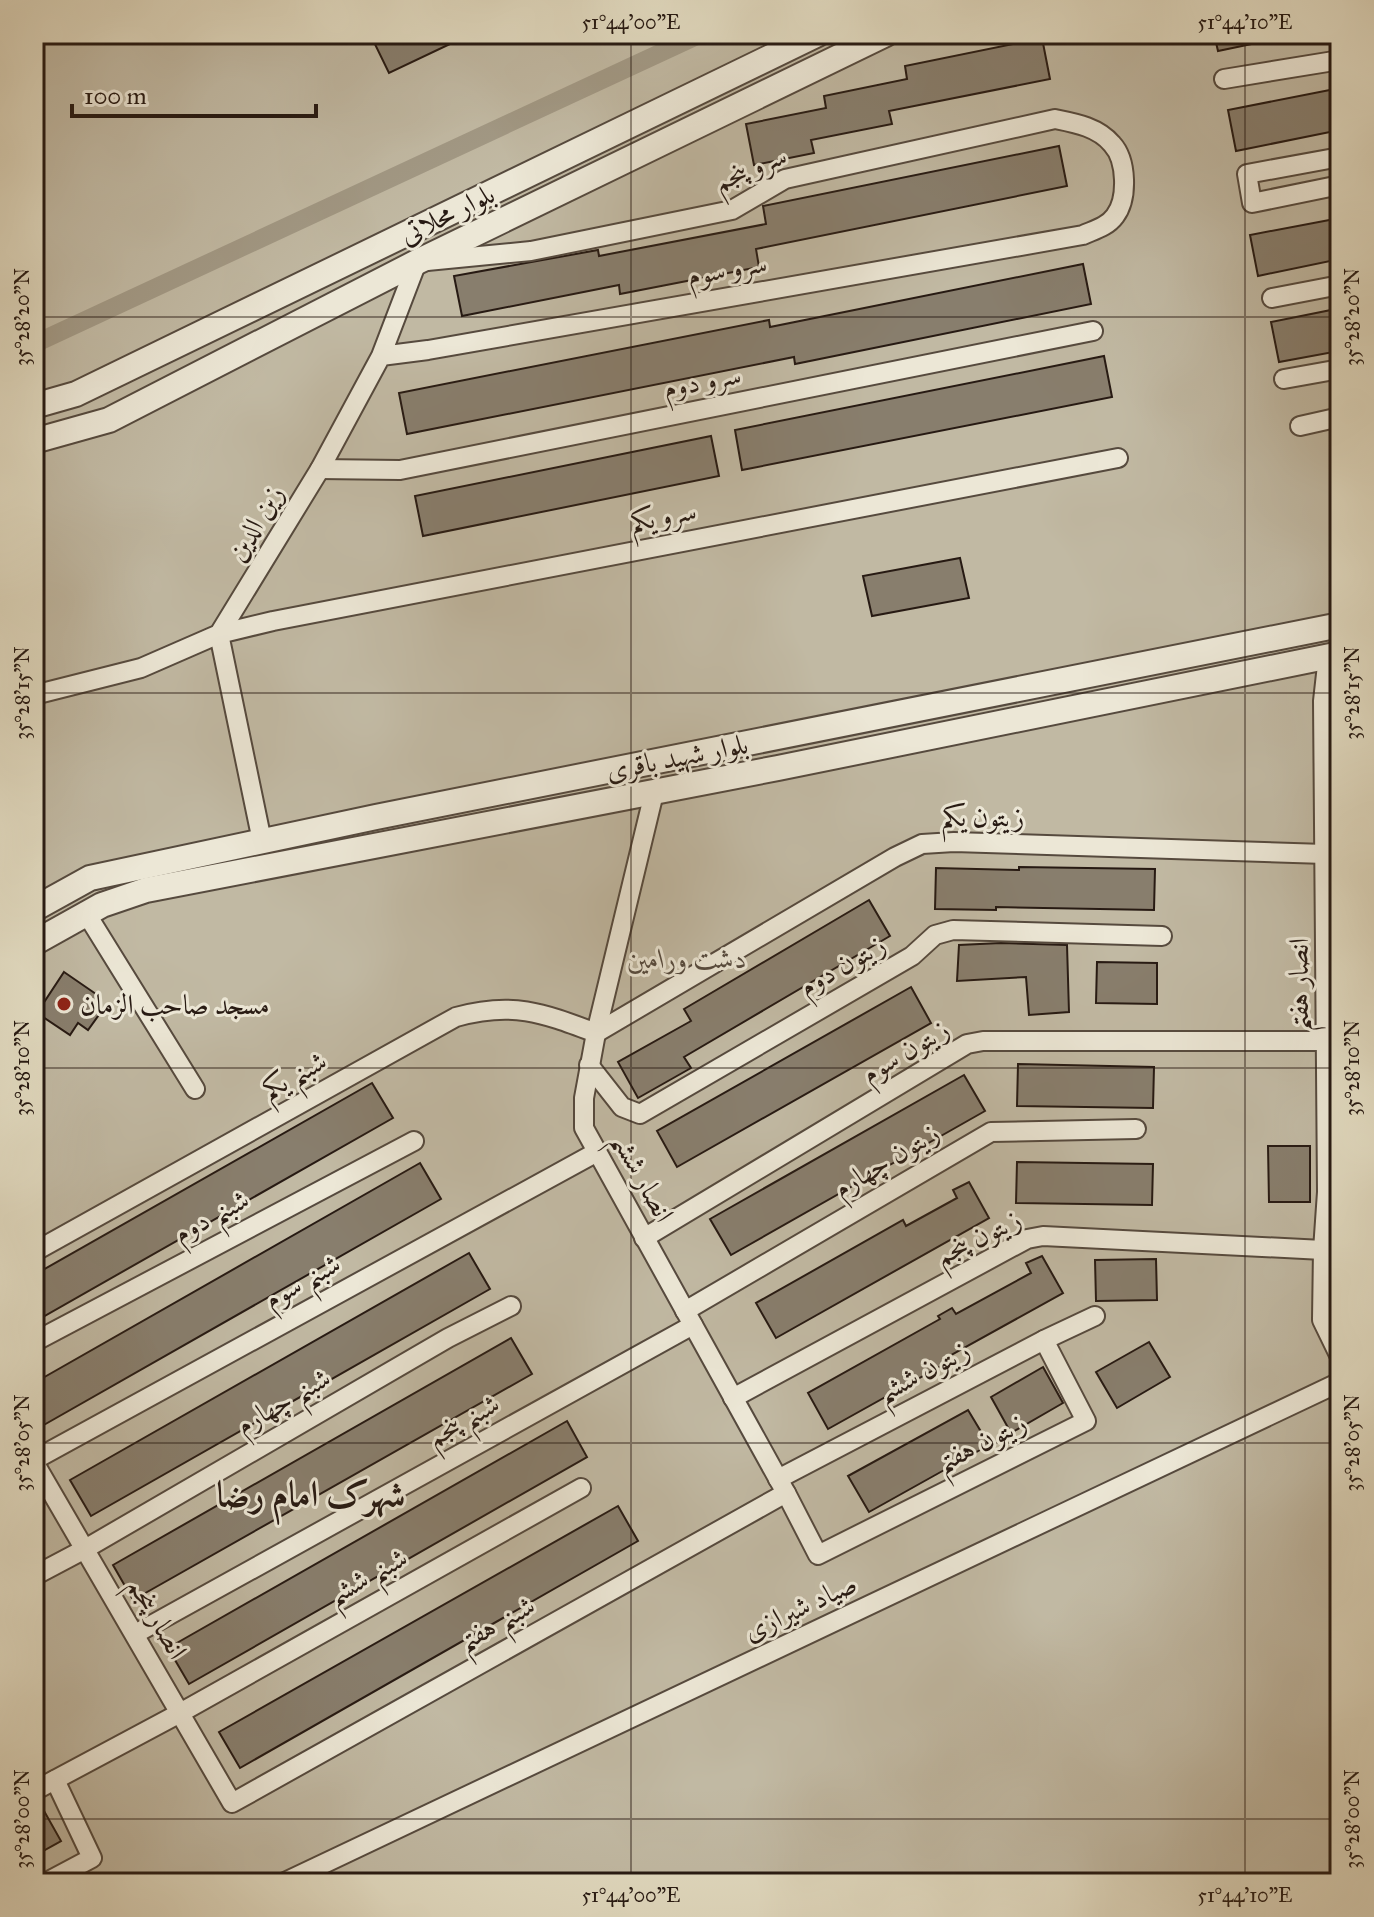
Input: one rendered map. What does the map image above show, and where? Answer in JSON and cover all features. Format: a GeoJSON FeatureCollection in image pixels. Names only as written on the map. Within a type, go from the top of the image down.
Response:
{"type":"FeatureCollection","features":[{"type":"Feature","properties":{"kind":"street","name":"بلوار محلاتی"},"geometry":{"type":"LineString","coordinates":[[34,406],[76,394],[818,34]]}},
{"type":"Feature","properties":{"kind":"street","name":"بلوار محلاتی"},"geometry":{"type":"LineString","coordinates":[[34,441],[109,420],[417,262],[886,34]]}},
{"type":"Feature","properties":{"kind":"street"},"geometry":{"type":"LineString","coordinates":[[1224,79],[1340,60]]}},
{"type":"Feature","properties":{"kind":"street","name":"سرو پنجم"},"geometry":{"type":"LineString","coordinates":[[417,262],[531,251],[732,210],[785,179],[1055,119],[1083,125],[1114,145],[1125,177],[1117,214],[1107,225],[1083,235]]}},
{"type":"Feature","properties":{"kind":"street"},"geometry":{"type":"LineString","coordinates":[[1340,157],[1247,174],[1252,203],[1340,185]]}},
{"type":"Feature","properties":{"kind":"street","name":"سرو سوم"},"geometry":{"type":"LineString","coordinates":[[381,356],[443,348],[1083,235]]}},
{"type":"Feature","properties":{"kind":"street"},"geometry":{"type":"LineString","coordinates":[[401,236],[417,262]]}},
{"type":"Feature","properties":{"kind":"street","name":"زین الدین"},"geometry":{"type":"LineString","coordinates":[[219,634],[320,469],[381,356],[417,262]]}},
{"type":"Feature","properties":{"kind":"street"},"geometry":{"type":"LineString","coordinates":[[1272,298],[1340,285]]}},
{"type":"Feature","properties":{"kind":"street","name":"سرو دوم"},"geometry":{"type":"LineString","coordinates":[[320,469],[400,470],[1093,331]]}},
{"type":"Feature","properties":{"kind":"street"},"geometry":{"type":"LineString","coordinates":[[1284,379],[1340,369]]}},
{"type":"Feature","properties":{"kind":"street"},"geometry":{"type":"LineString","coordinates":[[1300,426],[1340,417]]}},
{"type":"Feature","properties":{"kind":"street","name":"سرو یکم"},"geometry":{"type":"LineString","coordinates":[[219,634],[426,591],[1118,458]]}},
{"type":"Feature","properties":{"kind":"street","name":"بلوار شهید باقری"},"geometry":{"type":"LineString","coordinates":[[34,909],[90,878],[1340,625]]}},
{"type":"Feature","properties":{"kind":"street"},"geometry":{"type":"LineString","coordinates":[[34,695],[141,668],[219,634],[262,841]]}},
{"type":"Feature","properties":{"kind":"street","name":"بلوار شهید باقری"},"geometry":{"type":"LineString","coordinates":[[34,943],[86,913],[146,890],[654,793],[1334,655]]}},
{"type":"Feature","properties":{"kind":"street","name":"انصار هفتم"},"geometry":{"type":"LineString","coordinates":[[1334,655],[1325,854],[1332,888],[1326,1041],[1333,1096],[1334,1192],[1323,1250],[1322,1320],[1340,1357]]}},
{"type":"Feature","properties":{"kind":"street"},"geometry":{"type":"LineString","coordinates":[[650,763],[654,793]]}},
{"type":"Feature","properties":{"kind":"street","name":"انصار ششم"},"geometry":{"type":"LineString","coordinates":[[654,793],[589,1065],[584,1128],[818,1555]]}},
{"type":"Feature","properties":{"kind":"street","name":"زیتون یکم"},"geometry":{"type":"LineString","coordinates":[[596,1033],[922,844],[954,842],[1325,854]]}},
{"type":"Feature","properties":{"kind":"street"},"geometry":{"type":"LineString","coordinates":[[86,913],[195,1089]]}},
{"type":"Feature","properties":{"kind":"street","name":"زیتون دوم"},"geometry":{"type":"LineString","coordinates":[[589,1065],[622,1107],[640,1114],[912,956],[935,935],[953,930],[1162,936]]}},
{"type":"Feature","properties":{"kind":"street","name":"شبنم یکم"},"geometry":{"type":"LineString","coordinates":[[34,1252],[456,1017],[513,1008],[549,1016],[596,1033]]}},
{"type":"Feature","properties":{"kind":"street","name":"زیتون سوم"},"geometry":{"type":"LineString","coordinates":[[644,1238],[967,1044],[983,1041],[1326,1041]]}},
{"type":"Feature","properties":{"kind":"street","name":"زیتون چهارم"},"geometry":{"type":"LineString","coordinates":[[689,1318],[991,1132],[1136,1129]]}},
{"type":"Feature","properties":{"kind":"street","name":"شبنم دوم"},"geometry":{"type":"LineString","coordinates":[[34,1342],[414,1141]]}},
{"type":"Feature","properties":{"kind":"street","name":"شبنم سوم"},"geometry":{"type":"LineString","coordinates":[[34,1461],[597,1152]]}},
{"type":"Feature","properties":{"kind":"street","name":"زیتون پنجم"},"geometry":{"type":"LineString","coordinates":[[733,1398],[1027,1239],[1043,1236],[1323,1250]]}},
{"type":"Feature","properties":{"kind":"street","name":"شبنم چهارم"},"geometry":{"type":"LineString","coordinates":[[34,1576],[448,1338],[511,1306]]}},
{"type":"Feature","properties":{"kind":"street","name":"زیتون ششم"},"geometry":{"type":"LineString","coordinates":[[782,1486],[1044,1340],[1095,1316]]}},
{"type":"Feature","properties":{"kind":"street","name":"شبنم پنجم"},"geometry":{"type":"LineString","coordinates":[[135,1634],[689,1318]]}},
{"type":"Feature","properties":{"kind":"street","name":"زیتون هفتم"},"geometry":{"type":"LineString","coordinates":[[818,1555],[1086,1421],[1044,1340]]}},
{"type":"Feature","properties":{"kind":"street","name":"صیاد شیرازی"},"geometry":{"type":"LineString","coordinates":[[283,1883],[1340,1382]]}},
{"type":"Feature","properties":{"kind":"street","name":"انصار پنجم"},"geometry":{"type":"LineString","coordinates":[[34,1461],[232,1803]]}},
{"type":"Feature","properties":{"kind":"street","name":"شبنم هفتم"},"geometry":{"type":"LineString","coordinates":[[232,1803],[782,1486]]}},
{"type":"Feature","properties":{"kind":"street","name":"شبنم ششم"},"geometry":{"type":"LineString","coordinates":[[34,1791],[180,1713],[581,1488]]}},
{"type":"Feature","properties":{"kind":"street"},"geometry":{"type":"LineString","coordinates":[[45,1883],[92,1858],[55,1780]]}},
{"type":"Feature","properties":{"kind":"green space","name":"دشت ورامین"},"geometry":{"type":"Polygon","coordinates":[[[34,34],[1340,34],[1340,1883],[34,1883],[34,34]]]}},
{"type":"Feature","properties":{"kind":"building"},"geometry":{"type":"Polygon","coordinates":[[[370,34],[471,34],[389,73],[370,34]]]}},
{"type":"Feature","properties":{"kind":"building"},"geometry":{"type":"Polygon","coordinates":[[[1214,34],[1271,34],[1271,40],[1218,51],[1214,34]]]}},
{"type":"Feature","properties":{"kind":"building"},"geometry":{"type":"Polygon","coordinates":[[[1042,38],[1050,79],[889,111],[892,124],[811,140],[814,153],[754,165],[746,124],[826,108],[824,96],[907,79],[905,66],[1042,38]]]}},
{"type":"Feature","properties":{"kind":"building"},"geometry":{"type":"Polygon","coordinates":[[[1340,88],[1340,130],[1236,151],[1228,110],[1340,88]]]}},
{"type":"Feature","properties":{"kind":"building"},"geometry":{"type":"Polygon","coordinates":[[[1059,146],[1067,186],[756,249],[759,267],[620,294],[619,285],[462,316],[454,276],[598,250],[599,256],[766,224],[763,206],[1059,146]]]}},
{"type":"Feature","properties":{"kind":"building"},"geometry":{"type":"Polygon","coordinates":[[[1340,218],[1340,259],[1258,276],[1250,235],[1340,218]]]}},
{"type":"Feature","properties":{"kind":"building"},"geometry":{"type":"Polygon","coordinates":[[[1083,264],[1091,304],[795,364],[794,357],[407,434],[399,393],[769,320],[770,327],[1083,264]]]}},
{"type":"Feature","properties":{"kind":"building"},"geometry":{"type":"Polygon","coordinates":[[[1331,310],[1339,351],[1279,362],[1271,322],[1331,310]]]}},
{"type":"Feature","properties":{"kind":"building"},"geometry":{"type":"Polygon","coordinates":[[[1104,356],[1112,397],[742,470],[735,430],[1104,356]]]}},
{"type":"Feature","properties":{"kind":"building"},"geometry":{"type":"Polygon","coordinates":[[[711,436],[719,476],[423,536],[415,496],[711,436]]]}},
{"type":"Feature","properties":{"kind":"building"},"geometry":{"type":"Polygon","coordinates":[[[960,558],[969,598],[872,616],[863,576],[960,558]]]}},
{"type":"Feature","properties":{"kind":"building"},"geometry":{"type":"Polygon","coordinates":[[[1019,867],[1155,869],[1154,910],[935,909],[936,868],[1019,870],[1019,867]]]}},
{"type":"Feature","properties":{"kind":"building"},"geometry":{"type":"Polygon","coordinates":[[[869,900],[890,936],[684,1057],[691,1068],[638,1098],[618,1062],[691,1021],[684,1009],[869,900]]]}},
{"type":"Feature","properties":{"kind":"building"},"geometry":{"type":"Polygon","coordinates":[[[959,945],[1067,945],[1069,1012],[1029,1015],[1026,977],[957,981],[959,945]]]}},
{"type":"Feature","properties":{"kind":"building"},"geometry":{"type":"Polygon","coordinates":[[[1097,962],[1157,963],[1157,1004],[1096,1003],[1097,962]]]}},
{"type":"Feature","properties":{"kind":"building","name":"مسجد صاحب الزمان"},"geometry":{"type":"Polygon","coordinates":[[[64,972],[96,994],[101,1012],[88,1030],[78,1023],[70,1035],[37,1013],[64,972]]]}},
{"type":"Feature","properties":{"kind":"building"},"geometry":{"type":"Polygon","coordinates":[[[911,987],[931,1023],[677,1167],[657,1131],[911,987]]]}},
{"type":"Feature","properties":{"kind":"building"},"geometry":{"type":"Polygon","coordinates":[[[1018,1064],[1154,1067],[1153,1108],[1017,1106],[1018,1064]]]}},
{"type":"Feature","properties":{"kind":"building"},"geometry":{"type":"Polygon","coordinates":[[[964,1075],[985,1111],[731,1255],[710,1219],[964,1075]]]}},
{"type":"Feature","properties":{"kind":"building"},"geometry":{"type":"Polygon","coordinates":[[[372,1083],[393,1118],[34,1322],[34,1275],[372,1083]]]}},
{"type":"Feature","properties":{"kind":"building"},"geometry":{"type":"Polygon","coordinates":[[[1268,1146],[1310,1146],[1310,1202],[1269,1202],[1268,1146]]]}},
{"type":"Feature","properties":{"kind":"building"},"geometry":{"type":"Polygon","coordinates":[[[1017,1162],[1153,1164],[1152,1205],[1016,1203],[1017,1162]]]}},
{"type":"Feature","properties":{"kind":"building"},"geometry":{"type":"Polygon","coordinates":[[[420,1163],[441,1199],[42,1426],[34,1412],[34,1383],[420,1163]]]}},
{"type":"Feature","properties":{"kind":"building"},"geometry":{"type":"Polygon","coordinates":[[[969,1182],[989,1218],[776,1338],[756,1303],[903,1220],[906,1226],[957,1198],[953,1190],[969,1182]]]}},
{"type":"Feature","properties":{"kind":"building"},"geometry":{"type":"Polygon","coordinates":[[[469,1253],[490,1289],[91,1516],[70,1480],[469,1253]]]}},
{"type":"Feature","properties":{"kind":"building"},"geometry":{"type":"Polygon","coordinates":[[[1042,1256],[1063,1293],[828,1429],[808,1393],[940,1319],[938,1316],[952,1308],[956,1314],[1031,1273],[1026,1263],[1042,1256]]]}},
{"type":"Feature","properties":{"kind":"building"},"geometry":{"type":"Polygon","coordinates":[[[1156,1259],[1157,1300],[1096,1301],[1095,1260],[1156,1259]]]}},
{"type":"Feature","properties":{"kind":"building"},"geometry":{"type":"Polygon","coordinates":[[[511,1338],[532,1374],[133,1600],[113,1565],[511,1338]]]}},
{"type":"Feature","properties":{"kind":"building"},"geometry":{"type":"Polygon","coordinates":[[[1149,1342],[1170,1377],[1117,1408],[1096,1372],[1149,1342]]]}},
{"type":"Feature","properties":{"kind":"building"},"geometry":{"type":"Polygon","coordinates":[[[1043,1367],[1063,1403],[1011,1433],[991,1397],[1043,1367]]]}},
{"type":"Feature","properties":{"kind":"building"},"geometry":{"type":"Polygon","coordinates":[[[968,1410],[989,1445],[869,1512],[848,1476],[968,1410]]]}},
{"type":"Feature","properties":{"kind":"building"},"geometry":{"type":"Polygon","coordinates":[[[567,1421],[587,1457],[189,1684],[168,1648],[567,1421]]]}},
{"type":"Feature","properties":{"kind":"building"},"geometry":{"type":"Polygon","coordinates":[[[618,1506],[638,1541],[240,1768],[219,1732],[618,1506]]]}},
{"type":"Feature","properties":{"kind":"building"},"geometry":{"type":"Polygon","coordinates":[[[39,1802],[61,1841],[34,1856],[34,1803],[39,1802]]]}},
{"type":"Feature","properties":{"kind":"waterway"},"geometry":{"type":"LineString","coordinates":[[34,344],[701,34]]}},
{"type":"Feature","properties":{"kind":"place","name":"مسجد صاحب الزمان"},"geometry":{"type":"Point","coordinates":[64,1004]}},
{"type":"Feature","properties":{"kind":"district","name":"شهرک امام رضا"},"geometry":{"type":"Point","coordinates":[311,1494]}}]}
